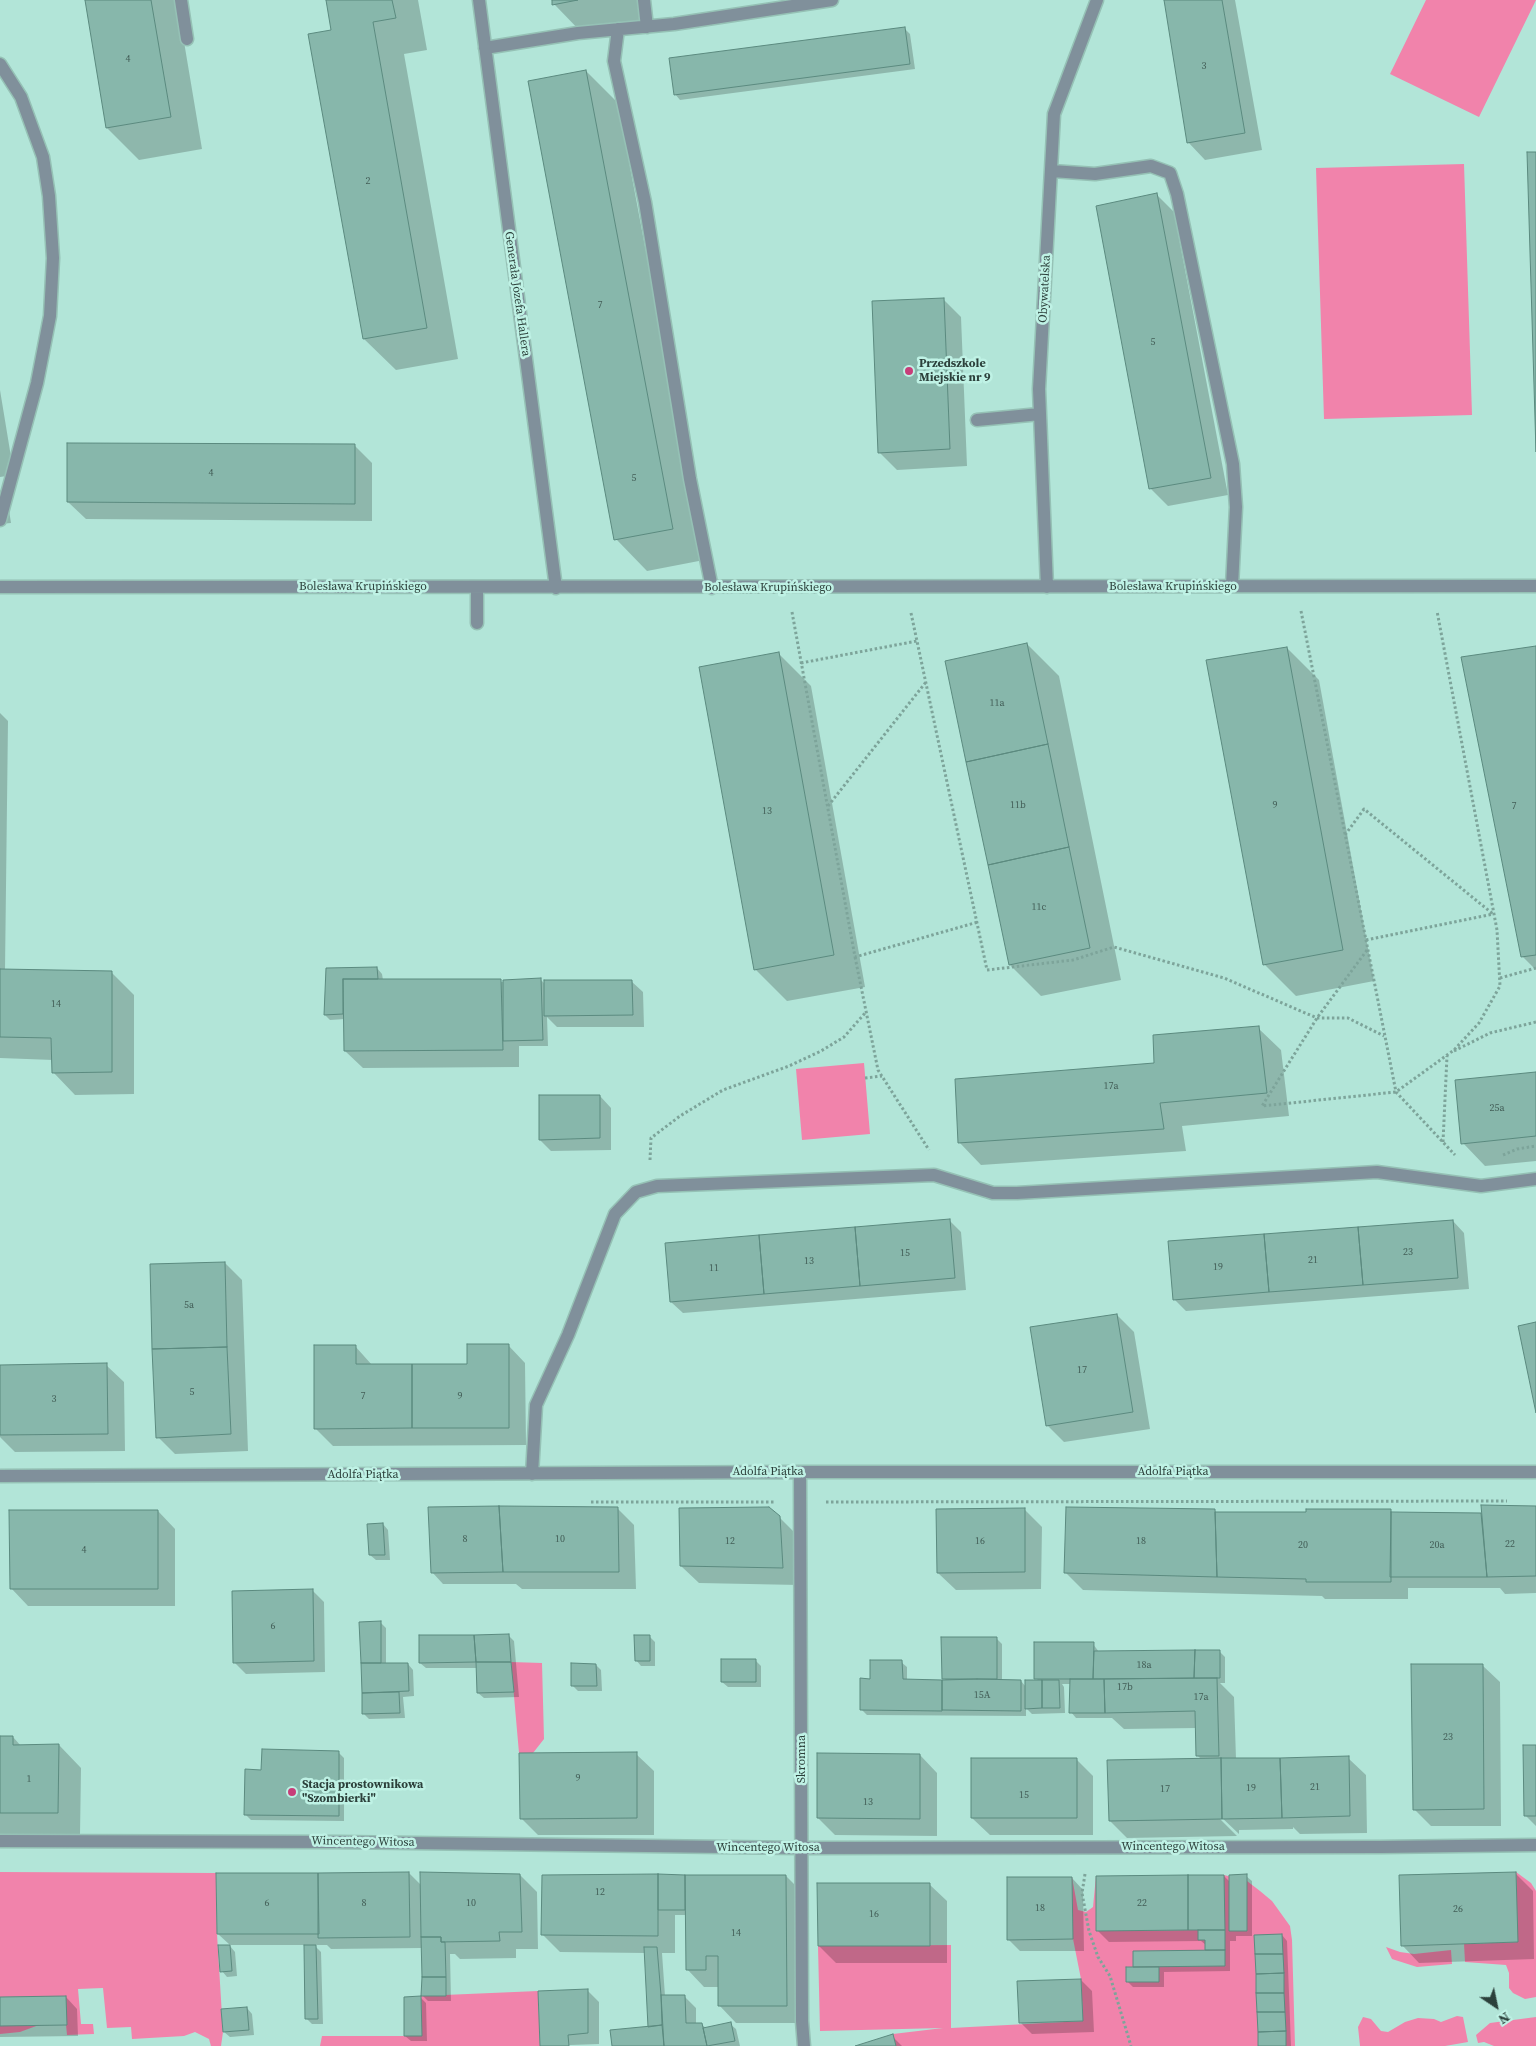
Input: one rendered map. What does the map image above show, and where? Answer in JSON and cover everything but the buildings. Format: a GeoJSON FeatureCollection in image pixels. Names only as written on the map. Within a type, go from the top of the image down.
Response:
{"type":"FeatureCollection","features":[{"type":"Feature","properties":{"kind":"street"},"geometry":{"type":"LineString","coordinates":[[181,0],[188,39]]}},
{"type":"Feature","properties":{"kind":"street","name":"Generała Józefa Hallera"},"geometry":{"type":"LineString","coordinates":[[478,0],[556,588]]}},
{"type":"Feature","properties":{"kind":"street"},"geometry":{"type":"LineString","coordinates":[[644,0],[648,27]]}},
{"type":"Feature","properties":{"kind":"street"},"geometry":{"type":"LineString","coordinates":[[485,48],[618,29],[648,27],[832,0]]}},
{"type":"Feature","properties":{"kind":"street","name":"Obywatelska"},"geometry":{"type":"LineString","coordinates":[[1047,587],[1039,389],[1054,114],[1097,0]]}},
{"type":"Feature","properties":{"kind":"street"},"geometry":{"type":"LineString","coordinates":[[618,29],[614,61],[645,202],[690,479],[712,588]]}},
{"type":"Feature","properties":{"kind":"street"},"geometry":{"type":"LineString","coordinates":[[0,64],[21,97],[43,157],[49,196],[53,258],[50,316],[37,383],[0,520]]}},
{"type":"Feature","properties":{"kind":"street"},"geometry":{"type":"LineString","coordinates":[[1052,171],[1095,174],[1150,166],[1170,173],[1177,194],[1233,464],[1236,507],[1232,586]]}},
{"type":"Feature","properties":{"kind":"street"},"geometry":{"type":"LineString","coordinates":[[976,420],[1040,414]]}},
{"type":"Feature","properties":{"kind":"street","name":"Bolesława Krupińskiego"},"geometry":{"type":"LineString","coordinates":[[0,587],[906,588],[1536,586]]}},
{"type":"Feature","properties":{"kind":"street"},"geometry":{"type":"LineString","coordinates":[[477,587],[477,623]]}},
{"type":"Feature","properties":{"kind":"street"},"geometry":{"type":"LineString","coordinates":[[532,1474],[536,1405],[568,1335],[615,1214],[636,1192],[657,1186],[934,1175],[993,1193],[1377,1172],[1481,1186],[1536,1179]]}},
{"type":"Feature","properties":{"kind":"street","name":"Adolfa Piątka"},"geometry":{"type":"LineString","coordinates":[[0,1476],[800,1472],[1536,1472]]}},
{"type":"Feature","properties":{"kind":"street","name":"Skromna"},"geometry":{"type":"LineString","coordinates":[[800,1472],[802,2021],[804,2046]]}},
{"type":"Feature","properties":{"kind":"street","name":"Wincentego Witosa"},"geometry":{"type":"LineString","coordinates":[[0,1841],[336,1842],[802,1848],[1361,1847],[1536,1844]]}},
{"type":"Feature","properties":{"kind":"path"},"geometry":{"type":"LineString","coordinates":[[1296,586],[1396,1092],[1457,1157]]}},
{"type":"Feature","properties":{"kind":"path"},"geometry":{"type":"LineString","coordinates":[[1432,586],[1494,914],[1500,978],[1500,986],[1479,1023],[1447,1055],[1443,1142]]}},
{"type":"Feature","properties":{"kind":"path"},"geometry":{"type":"LineString","coordinates":[[787,587],[855,957],[878,1070],[934,1158]]}},
{"type":"Feature","properties":{"kind":"path"},"geometry":{"type":"LineString","coordinates":[[906,588],[987,970],[1073,960],[1114,947],[1224,978],[1317,1018],[1348,1018],[1384,1036]]}},
{"type":"Feature","properties":{"kind":"path"},"geometry":{"type":"LineString","coordinates":[[801,663],[917,640]]}},
{"type":"Feature","properties":{"kind":"path"},"geometry":{"type":"LineString","coordinates":[[828,807],[926,682]]}},
{"type":"Feature","properties":{"kind":"path"},"geometry":{"type":"LineString","coordinates":[[1345,835],[1364,809],[1494,914]]}},
{"type":"Feature","properties":{"kind":"path"},"geometry":{"type":"LineString","coordinates":[[1366,940],[1494,914]]}},
{"type":"Feature","properties":{"kind":"path"},"geometry":{"type":"LineString","coordinates":[[855,957],[978,922]]}},
{"type":"Feature","properties":{"kind":"path"},"geometry":{"type":"LineString","coordinates":[[1368,950],[1317,1018],[1262,1106],[1396,1092],[1447,1055],[1490,1033],[1536,1022]]}},
{"type":"Feature","properties":{"kind":"path"},"geometry":{"type":"LineString","coordinates":[[1500,978],[1536,968]]}},
{"type":"Feature","properties":{"kind":"path"},"geometry":{"type":"LineString","coordinates":[[636,1192],[650,1171],[651,1138],[680,1116],[723,1090],[821,1052],[844,1037],[866,1012]]}},
{"type":"Feature","properties":{"kind":"path"},"geometry":{"type":"LineString","coordinates":[[866,1078],[882,1076]]}},
{"type":"Feature","properties":{"kind":"path"},"geometry":{"type":"LineString","coordinates":[[1502,1156],[1518,1149],[1536,1146]]}},
{"type":"Feature","properties":{"kind":"path"},"geometry":{"type":"LineString","coordinates":[[587,1502],[1516,1501]]}},
{"type":"Feature","properties":{"kind":"path"},"geometry":{"type":"LineString","coordinates":[[1086,1870],[1082,1893],[1089,1931],[1098,1957],[1110,1976],[1131,2046]]}},
{"type":"Feature","properties":{"kind":"shaded area"},"geometry":{"type":"Polygon","coordinates":[[[1426,0],[1536,0],[1479,117],[1390,74],[1426,0]]]}},
{"type":"Feature","properties":{"kind":"shaded area"},"geometry":{"type":"Polygon","coordinates":[[[1464,164],[1472,415],[1324,419],[1316,168],[1464,164]]]}},
{"type":"Feature","properties":{"kind":"shaded area"},"geometry":{"type":"Polygon","coordinates":[[[864,1063],[870,1134],[802,1140],[796,1069],[864,1063]]]}},
{"type":"Feature","properties":{"kind":"shaded area"},"geometry":{"type":"Polygon","coordinates":[[[511,1662],[542,1663],[544,1739],[533,1753],[519,1753],[511,1662]]]}},
{"type":"Feature","properties":{"kind":"shaded area"},"geometry":{"type":"Polygon","coordinates":[[[0,1872],[216,1873],[217,1934],[223,2032],[221,2046],[211,2046],[209,2039],[195,2032],[184,2036],[132,2039],[131,2027],[107,2028],[103,1988],[78,1989],[81,2024],[93,2024],[94,2034],[67,2035],[66,2025],[39,2025],[20,2032],[0,2034],[0,1872]]]}},
{"type":"Feature","properties":{"kind":"shaded area"},"geometry":{"type":"Polygon","coordinates":[[[1516,1872],[1531,1883],[1536,1891],[1536,1997],[1525,1999],[1513,1993],[1509,1988],[1509,1973],[1506,1965],[1465,1962],[1464,1944],[1517,1942],[1516,1872]]]}},
{"type":"Feature","properties":{"kind":"shaded area"},"geometry":{"type":"Polygon","coordinates":[[[1224,1875],[1247,1881],[1260,1891],[1272,1901],[1290,1926],[1295,2046],[896,2046],[893,2034],[943,2028],[820,2031],[818,1946],[951,1945],[951,2028],[1083,2021],[1081,1979],[1073,1939],[1072,1877],[1078,1910],[1086,1912],[1093,1907],[1096,1876],[1097,1931],[1198,1930],[1224,1929],[1224,1875]]]}},
{"type":"Feature","properties":{"kind":"shaded area"},"geometry":{"type":"Polygon","coordinates":[[[1386,1947],[1414,1954],[1451,1950],[1452,1964],[1417,1967],[1392,1959],[1386,1947]]]}},
{"type":"Feature","properties":{"kind":"shaded area"},"geometry":{"type":"Polygon","coordinates":[[[538,1991],[540,2046],[320,2046],[322,2036],[422,2036],[421,1996],[538,1991]]]}},
{"type":"Feature","properties":{"kind":"shaded area"},"geometry":{"type":"Polygon","coordinates":[[[1457,2016],[1463,2017],[1468,2042],[1445,2046],[1360,2046],[1358,2027],[1363,2017],[1371,2019],[1381,2031],[1388,2032],[1405,2022],[1418,2018],[1434,2019],[1441,2022],[1457,2016]]]}},
{"type":"Feature","properties":{"kind":"shaded area"},"geometry":{"type":"Polygon","coordinates":[[[1536,2017],[1536,2046],[1494,2046],[1484,2042],[1478,2043],[1476,2035],[1490,2023],[1536,2017]]]}},
{"type":"Feature","properties":{"kind":"place","name":"Przedszkole Miejskie nr 9"},"geometry":{"type":"Point","coordinates":[909,371]}},
{"type":"Feature","properties":{"kind":"place","name":"Stacja prostownikowa \"Szombierki\""},"geometry":{"type":"Point","coordinates":[292,1792]}}]}
